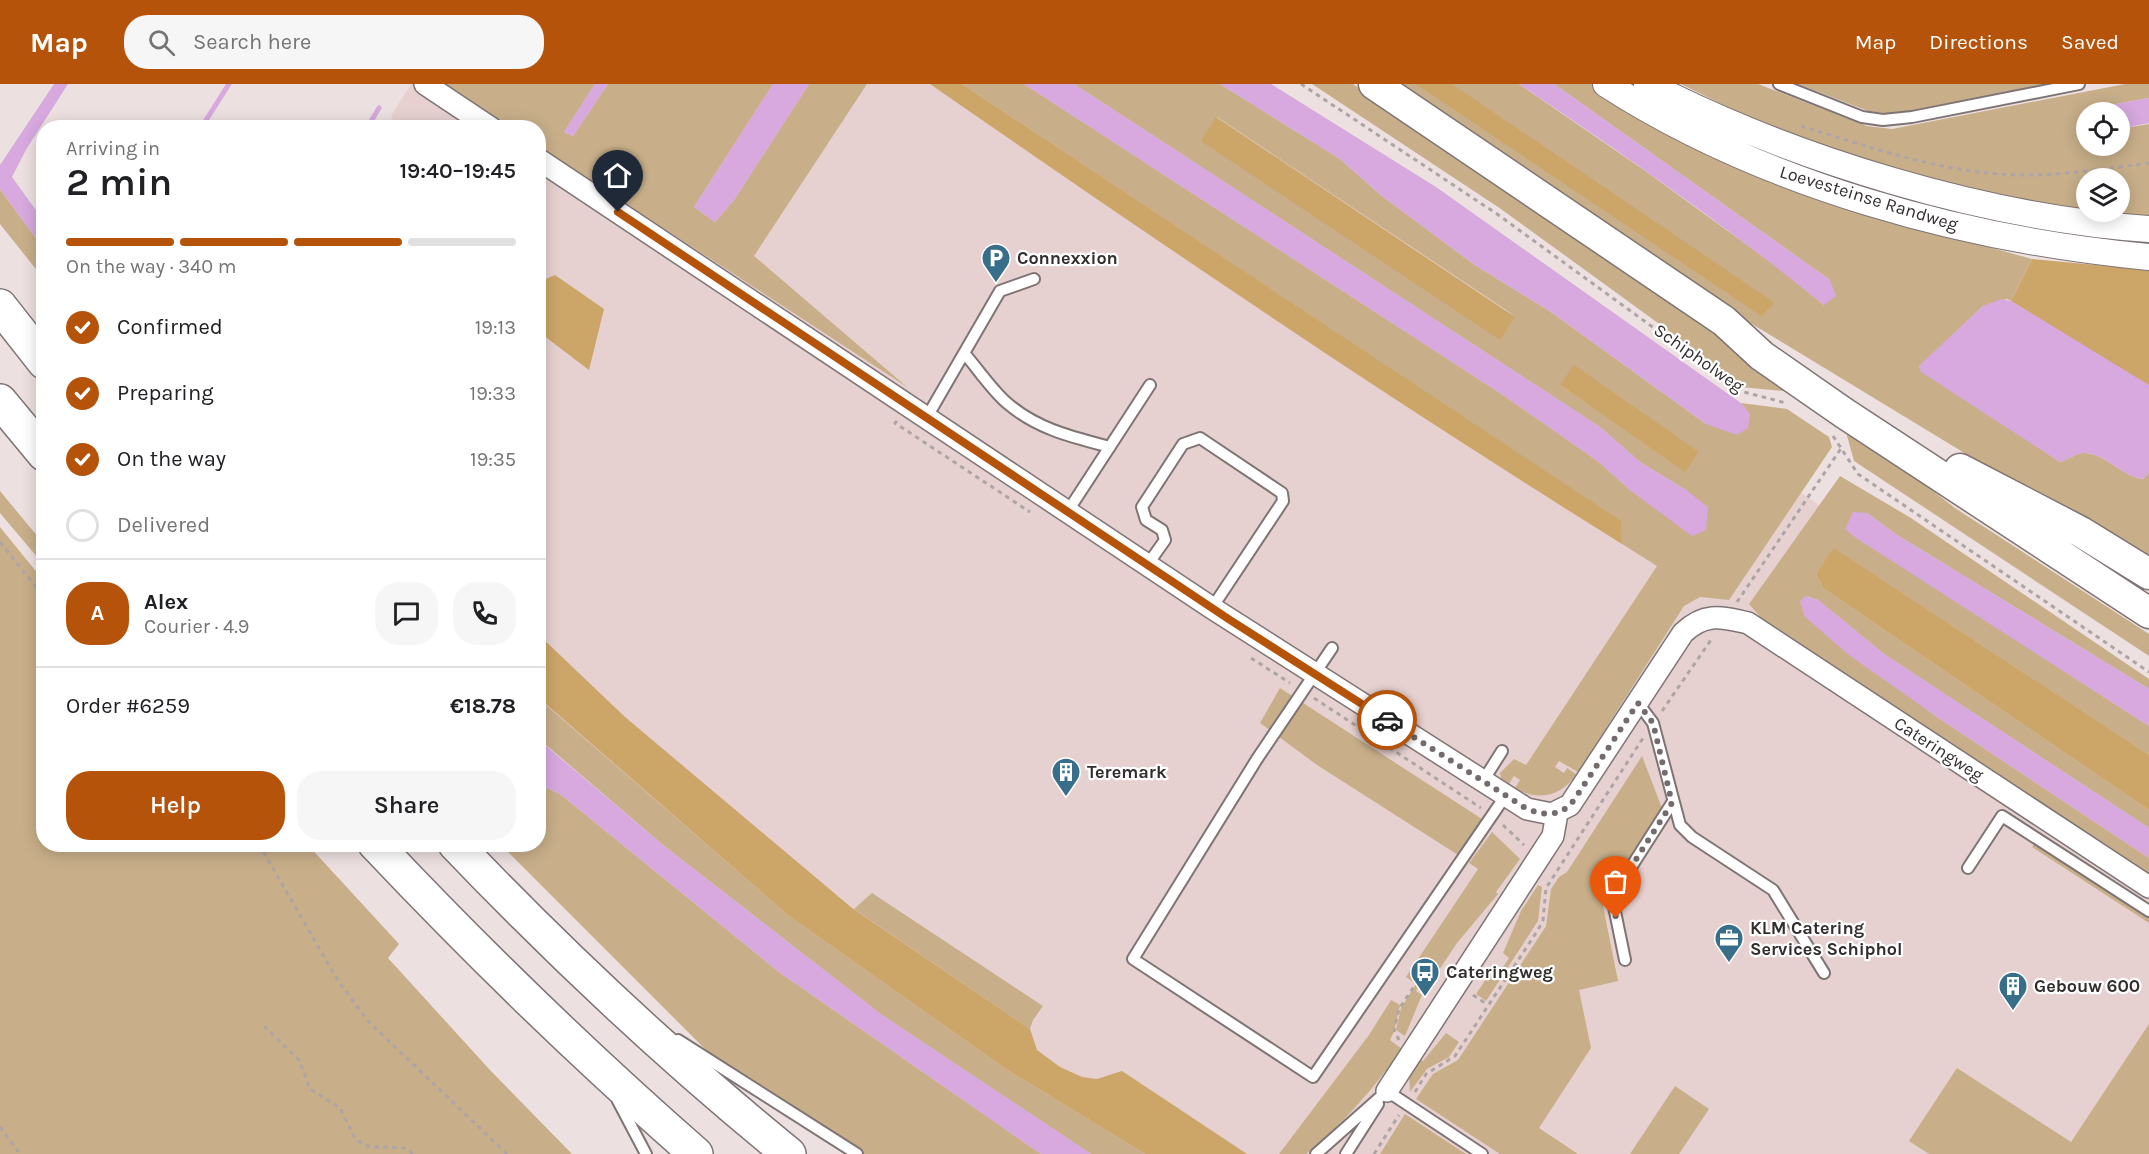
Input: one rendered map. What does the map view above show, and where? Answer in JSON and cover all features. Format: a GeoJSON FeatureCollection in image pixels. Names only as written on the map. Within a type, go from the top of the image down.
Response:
{"type":"FeatureCollection","features":[{"type":"Feature","properties":{"kind":"highway"},"geometry":{"type":"LineString","coordinates":[[0,306],[36,352]]}},
{"type":"Feature","properties":{"kind":"highway"},"geometry":{"type":"LineString","coordinates":[[0,401],[36,444]]}},
{"type":"Feature","properties":{"kind":"highway"},"geometry":{"type":"LineString","coordinates":[[383,852],[447,920],[602,1071],[696,1154]]}},
{"type":"Feature","properties":{"kind":"highway"},"geometry":{"type":"LineString","coordinates":[[463,852],[604,993],[693,1074],[789,1154]]}},
{"type":"Feature","properties":{"kind":"main road","name":"Schipholweg"},"geometry":{"type":"LineString","coordinates":[[1374,84],[1724,321],[1762,356],[1835,407],[2149,613]]}},
{"type":"Feature","properties":{"kind":"main road","name":"Schipholweg"},"geometry":{"type":"LineString","coordinates":[[1724,321],[1773,344],[1960,468],[2081,532],[2149,574]]}},
{"type":"Feature","properties":{"kind":"street"},"geometry":{"type":"LineString","coordinates":[[425,84],[478,120]]}},
{"type":"Feature","properties":{"kind":"street","name":"Loevesteinse Randweg"},"geometry":{"type":"LineString","coordinates":[[1606,84],[1702,139],[1759,164],[1855,196],[2026,241],[2149,257]]}},
{"type":"Feature","properties":{"kind":"street","name":"Loevesteinse Randweg"},"geometry":{"type":"LineString","coordinates":[[1647,84],[1777,142],[1887,178],[1959,198],[2035,213],[2149,229]]}},
{"type":"Feature","properties":{"kind":"street"},"geometry":{"type":"LineString","coordinates":[[546,164],[1315,675],[1537,813],[1557,813],[1553,836],[1387,1091]]}},
{"type":"Feature","properties":{"kind":"street","name":"Cateringweg"},"geometry":{"type":"LineString","coordinates":[[1557,813],[1574,800],[1683,633],[1694,622],[1708,617],[1726,619],[1748,623],[2149,887]]}},
{"type":"Feature","properties":{"kind":"lane"},"geometry":{"type":"LineString","coordinates":[[1779,84],[1862,117],[1883,120],[2079,84]]}},
{"type":"Feature","properties":{"kind":"lane"},"geometry":{"type":"LineString","coordinates":[[927,417],[1000,291],[1034,279]]}},
{"type":"Feature","properties":{"kind":"lane"},"geometry":{"type":"LineString","coordinates":[[964,353],[1006,402],[1031,420],[1058,433],[1110,447]]}},
{"type":"Feature","properties":{"kind":"lane"},"geometry":{"type":"LineString","coordinates":[[1068,511],[1150,385]]}},
{"type":"Feature","properties":{"kind":"lane"},"geometry":{"type":"LineString","coordinates":[[1148,564],[1165,540],[1162,530],[1146,520],[1142,507],[1183,444],[1200,438],[1282,493],[1283,501],[1212,608]]}},
{"type":"Feature","properties":{"kind":"lane"},"geometry":{"type":"LineString","coordinates":[[1332,648],[1257,759],[1133,959],[1313,1077],[1506,795]]}},
{"type":"Feature","properties":{"kind":"lane"},"geometry":{"type":"LineString","coordinates":[[1638,703],[1653,723],[1672,803],[1680,825],[1692,837],[1773,890],[1824,973]]}},
{"type":"Feature","properties":{"kind":"lane"},"geometry":{"type":"LineString","coordinates":[[1483,781],[1502,751]]}},
{"type":"Feature","properties":{"kind":"lane"},"geometry":{"type":"LineString","coordinates":[[1624,960],[1612,897],[1672,803]]}},
{"type":"Feature","properties":{"kind":"lane"},"geometry":{"type":"LineString","coordinates":[[1968,868],[2002,816],[2149,911]]}},
{"type":"Feature","properties":{"kind":"lane"},"geometry":{"type":"LineString","coordinates":[[604,993],[857,1154]]}},
{"type":"Feature","properties":{"kind":"lane"},"geometry":{"type":"LineString","coordinates":[[602,1071],[646,1154]]}},
{"type":"Feature","properties":{"kind":"lane"},"geometry":{"type":"LineString","coordinates":[[1387,1091],[1482,1154]]}},
{"type":"Feature","properties":{"kind":"lane"},"geometry":{"type":"LineString","coordinates":[[1316,1154],[1387,1091]]}},
{"type":"Feature","properties":{"kind":"lane"},"geometry":{"type":"LineString","coordinates":[[1346,1154],[1387,1091]]}},
{"type":"Feature","properties":{"kind":"path","name":"Schipholweg"},"geometry":{"type":"LineString","coordinates":[[1301,84],[1497,214],[1731,384],[1744,392],[1789,404]]}},
{"type":"Feature","properties":{"kind":"path"},"geometry":{"type":"LineString","coordinates":[[1800,125],[1889,153],[1972,171],[2033,175],[2089,172],[2149,162]]}},
{"type":"Feature","properties":{"kind":"path"},"geometry":{"type":"LineString","coordinates":[[1831,434],[1842,447],[1858,474],[2149,672]]}},
{"type":"Feature","properties":{"kind":"path"},"geometry":{"type":"LineString","coordinates":[[1374,1154],[1426,1074],[1455,1056],[1541,924],[1546,888],[1653,723],[1842,447]]}},
{"type":"Feature","properties":{"kind":"path"},"geometry":{"type":"LineString","coordinates":[[0,542],[36,587]]}},
{"type":"Feature","properties":{"kind":"path"},"geometry":{"type":"LineString","coordinates":[[264,852],[338,981],[369,1022],[507,1154]]}},
{"type":"Feature","properties":{"kind":"path"},"geometry":{"type":"LineString","coordinates":[[1405,1043],[1398,1039],[1394,1030],[1399,1009],[1414,985]]}},
{"type":"Feature","properties":{"kind":"path"},"geometry":{"type":"LineString","coordinates":[[1473,995],[1488,1005]]}},
{"type":"Feature","properties":{"kind":"path"},"geometry":{"type":"LineString","coordinates":[[264,1026],[299,1060],[310,1089],[340,1108],[356,1140],[370,1147],[406,1148],[413,1154]]}},
{"type":"Feature","properties":{"kind":"path"},"geometry":{"type":"LineString","coordinates":[[0,1127],[20,1154]]}},
{"type":"Feature","properties":{"kind":"shaded area"},"geometry":{"type":"Polygon","coordinates":[[[54,84],[68,84],[45,120],[36,120],[36,134],[12,177],[36,210],[36,238],[0,189],[0,165],[54,84]]]}},
{"type":"Feature","properties":{"kind":"shaded area"},"geometry":{"type":"Polygon","coordinates":[[[411,84],[1202,84],[2149,730],[2149,1154],[1015,1154],[546,716],[546,120],[392,120],[392,114],[411,84]]]}},
{"type":"Feature","properties":{"kind":"shaded area"},"geometry":{"type":"Polygon","coordinates":[[[442,84],[595,84],[564,132],[573,136],[608,84],[773,84],[694,207],[715,222],[734,200],[809,84],[867,84],[754,256],[907,387],[546,152],[546,120],[498,120],[442,84]]]}},
{"type":"Feature","properties":{"kind":"shaded area"},"geometry":{"type":"Polygon","coordinates":[[[595,84],[608,84],[573,136],[564,132],[595,84]]]}},
{"type":"Feature","properties":{"kind":"shaded area"},"geometry":{"type":"Polygon","coordinates":[[[773,84],[809,84],[734,200],[715,222],[694,207],[773,84]]]}},
{"type":"Feature","properties":{"kind":"shaded area"},"geometry":{"type":"Polygon","coordinates":[[[930,84],[962,84],[1621,521],[1622,544],[1447,433],[1273,318],[930,84]]]}},
{"type":"Feature","properties":{"kind":"shaded area"},"geometry":{"type":"Polygon","coordinates":[[[962,84],[1024,84],[1503,395],[1599,462],[1631,491],[1686,490],[1640,462],[1600,427],[1074,84],[1220,84],[1340,159],[1382,196],[1475,265],[1551,312],[1706,424],[1750,415],[1741,403],[1787,409],[1829,437],[1832,447],[1729,600],[1700,597],[1684,606],[1578,772],[1559,761],[1555,767],[1564,773],[1567,768],[1576,774],[1571,781],[1557,792],[1541,796],[1523,792],[1515,788],[1520,780],[1514,776],[1509,784],[1501,778],[1500,773],[1514,759],[1526,765],[1657,566],[1622,544],[1620,521],[962,84]],[[1217,117],[1202,141],[1515,316],[1217,117]],[[1560,385],[1685,471],[1699,452],[1560,385]]]}},
{"type":"Feature","properties":{"kind":"shaded area"},"geometry":{"type":"Polygon","coordinates":[[[1024,84],[1074,84],[1600,427],[1640,462],[1686,490],[1708,507],[1706,530],[1692,536],[1631,491],[1599,462],[1503,395],[1024,84]]]}},
{"type":"Feature","properties":{"kind":"shaded area"},"geometry":{"type":"Polygon","coordinates":[[[1220,84],[1271,84],[1436,187],[1741,403],[1750,414],[1748,428],[1737,435],[1706,424],[1551,312],[1475,265],[1382,196],[1340,159],[1220,84]]]}},
{"type":"Feature","properties":{"kind":"shaded area"},"geometry":{"type":"Polygon","coordinates":[[[1312,84],[1353,84],[1789,384],[1783,391],[1741,387],[1680,339],[1501,209],[1312,84]]]}},
{"type":"Feature","properties":{"kind":"shaded area"},"geometry":{"type":"Polygon","coordinates":[[[1391,84],[1519,84],[1644,170],[1776,266],[1824,305],[1830,280],[1554,84],[1598,84],[1952,237],[2032,259],[2011,301],[2007,299],[1983,306],[1919,367],[2060,462],[2082,453],[2091,454],[2135,477],[2143,479],[2149,472],[2149,565],[1747,321],[1391,84]]]}},
{"type":"Feature","properties":{"kind":"shaded area"},"geometry":{"type":"Polygon","coordinates":[[[1416,84],[1452,84],[1775,303],[1761,316],[1416,84]]]}},
{"type":"Feature","properties":{"kind":"shaded area"},"geometry":{"type":"Polygon","coordinates":[[[1519,84],[1554,84],[1830,280],[1836,296],[1824,305],[1674,191],[1519,84]]]}},
{"type":"Feature","properties":{"kind":"shaded area"},"geometry":{"type":"Polygon","coordinates":[[[1681,84],[1758,84],[1867,126],[1892,129],[2125,84],[2149,84],[2149,98],[2127,102],[2076,102],[2076,156],[2130,156],[2130,127],[2149,124],[2149,217],[2130,218],[2130,168],[2076,168],[2076,215],[1867,169],[1774,130],[1681,84]]]}},
{"type":"Feature","properties":{"kind":"shaded area"},"geometry":{"type":"Polygon","coordinates":[[[1798,84],[2054,84],[1891,114],[1868,111],[1798,84]]]}},
{"type":"Feature","properties":{"kind":"shaded area"},"geometry":{"type":"Polygon","coordinates":[[[2149,98],[2149,123],[2130,127],[2130,102],[2127,102],[2149,98]]]}},
{"type":"Feature","properties":{"kind":"shaded area"},"geometry":{"type":"Polygon","coordinates":[[[1216,117],[1515,317],[1500,340],[1201,141],[1216,117]]]}},
{"type":"Feature","properties":{"kind":"shaded area"},"geometry":{"type":"Polygon","coordinates":[[[0,189],[36,238],[36,269],[0,224],[0,189]]]}},
{"type":"Feature","properties":{"kind":"shaded area"},"geometry":{"type":"Polygon","coordinates":[[[2032,259],[2149,270],[2149,386],[2011,301],[2032,259]]]}},
{"type":"Feature","properties":{"kind":"shaded area"},"geometry":{"type":"Polygon","coordinates":[[[555,275],[604,309],[589,370],[546,337],[546,279],[555,275]]]}},
{"type":"Feature","properties":{"kind":"shaded area"},"geometry":{"type":"Polygon","coordinates":[[[2001,299],[2011,301],[2149,385],[2149,472],[2143,479],[2127,474],[2106,460],[2091,454],[2082,453],[2060,462],[1921,372],[1919,367],[1923,362],[1983,306],[2001,299]]]}},
{"type":"Feature","properties":{"kind":"shaded area"},"geometry":{"type":"Polygon","coordinates":[[[1574,365],[1699,452],[1685,472],[1560,385],[1574,365]]]}},
{"type":"Feature","properties":{"kind":"shaded area"},"geometry":{"type":"Polygon","coordinates":[[[1843,421],[1955,508],[2149,634],[2149,656],[1854,461],[1843,421]]]}},
{"type":"Feature","properties":{"kind":"shaded area"},"geometry":{"type":"Polygon","coordinates":[[[1840,476],[1911,518],[2149,679],[2149,689],[1897,535],[1867,513],[1845,529],[2149,726],[2149,755],[1835,549],[1816,574],[1823,588],[2149,810],[2149,828],[1884,654],[1818,600],[1807,596],[1934,715],[2149,858],[2149,874],[1762,619],[1749,604],[1840,476]]]}},
{"type":"Feature","properties":{"kind":"shaded area"},"geometry":{"type":"Polygon","coordinates":[[[0,491],[36,535],[36,556],[0,513],[0,491]]]}},
{"type":"Feature","properties":{"kind":"shaded area"},"geometry":{"type":"Polygon","coordinates":[[[1853,512],[1867,513],[1897,535],[2149,689],[2149,726],[1856,538],[1845,529],[1853,512]]]}},
{"type":"Feature","properties":{"kind":"shaded area"},"geometry":{"type":"Polygon","coordinates":[[[0,527],[36,571],[36,852],[314,852],[399,944],[388,958],[490,1070],[572,1154],[0,1154],[0,527]]]}},
{"type":"Feature","properties":{"kind":"shaded area"},"geometry":{"type":"Polygon","coordinates":[[[1834,548],[2149,755],[2149,810],[1823,588],[1816,574],[1834,548]]]}},
{"type":"Feature","properties":{"kind":"shaded area"},"geometry":{"type":"Polygon","coordinates":[[[1805,596],[1818,600],[1884,654],[2149,828],[2149,858],[1934,715],[1849,655],[1805,617],[1800,602],[1805,596]]]}},
{"type":"Feature","properties":{"kind":"shaded area"},"geometry":{"type":"Polygon","coordinates":[[[546,642],[625,717],[852,908],[1030,1029],[1037,1050],[1060,1067],[1082,1077],[1097,1079],[1122,1071],[1247,1154],[1145,1154],[1006,1069],[789,916],[546,704],[546,642]]]}},
{"type":"Feature","properties":{"kind":"shaded area"},"geometry":{"type":"Polygon","coordinates":[[[1280,688],[1482,819],[1458,855],[1317,765],[1260,723],[1280,688]]]}},
{"type":"Feature","properties":{"kind":"shaded area"},"geometry":{"type":"Polygon","coordinates":[[[546,705],[789,916],[1006,1069],[1145,1154],[1091,1154],[882,1015],[664,846],[546,745],[546,705]]]}},
{"type":"Feature","properties":{"kind":"shaded area"},"geometry":{"type":"Polygon","coordinates":[[[546,746],[664,846],[882,1015],[1091,1154],[1041,1154],[779,972],[560,794],[546,787],[546,746]]]}},
{"type":"Feature","properties":{"kind":"shaded area"},"geometry":{"type":"Polygon","coordinates":[[[1642,756],[1662,808],[1602,901],[1618,981],[1579,990],[1591,1048],[1539,1128],[1578,1154],[1500,1154],[1416,1099],[1433,1074],[1458,1060],[1546,926],[1551,889],[1559,877],[1567,872],[1642,756]]]}},
{"type":"Feature","properties":{"kind":"shaded area"},"geometry":{"type":"Polygon","coordinates":[[[546,787],[560,794],[779,972],[1041,1154],[855,1154],[720,1064],[508,852],[546,852],[546,787]]]}},
{"type":"Feature","properties":{"kind":"shaded area"},"geometry":{"type":"Polygon","coordinates":[[[1492,832],[1520,859],[1496,892],[1498,894],[1457,943],[1431,982],[1424,978],[1416,991],[1422,995],[1405,1036],[1396,1030],[1401,1008],[1416,984],[1406,977],[1478,869],[1469,863],[1492,832]]]}},
{"type":"Feature","properties":{"kind":"shaded area"},"geometry":{"type":"Polygon","coordinates":[[[2040,836],[2149,907],[2149,923],[2032,847],[2040,836]]]}},
{"type":"Feature","properties":{"kind":"shaded area"},"geometry":{"type":"Polygon","coordinates":[[[1538,885],[1542,887],[1538,921],[1486,1001],[1476,994],[1495,966],[1501,970],[1509,958],[1503,953],[1521,911],[1538,885]]]}},
{"type":"Feature","properties":{"kind":"shaded area"},"geometry":{"type":"Polygon","coordinates":[[[872,893],[1043,1006],[1033,1020],[1030,1029],[854,909],[872,893]]]}},
{"type":"Feature","properties":{"kind":"shaded area"},"geometry":{"type":"Polygon","coordinates":[[[1391,1000],[1400,1005],[1390,1040],[1402,1049],[1381,1078],[1333,1130],[1306,1154],[1279,1154],[1369,1035],[1391,1000]]]}},
{"type":"Feature","properties":{"kind":"shaded area"},"geometry":{"type":"Polygon","coordinates":[[[2149,1024],[2149,1154],[1929,1154],[1909,1141],[1957,1068],[2071,1142],[2149,1024]]]}},
{"type":"Feature","properties":{"kind":"shaded area"},"geometry":{"type":"Polygon","coordinates":[[[1446,1033],[1459,1042],[1449,1057],[1427,1069],[1410,1092],[1409,1074],[1419,1059],[1423,1061],[1446,1033]]]}},
{"type":"Feature","properties":{"kind":"shaded area"},"geometry":{"type":"Polygon","coordinates":[[[1675,1086],[1709,1109],[1679,1154],[1630,1154],[1675,1086]]]}},
{"type":"Feature","properties":{"kind":"shaded area"},"geometry":{"type":"Polygon","coordinates":[[[1405,1114],[1466,1154],[1380,1154],[1405,1114]]]}},
{"type":"Feature","properties":{"kind":"waterway"},"geometry":{"type":"LineString","coordinates":[[206,120],[229,84]]}},
{"type":"Feature","properties":{"kind":"waterway"},"geometry":{"type":"LineString","coordinates":[[372,120],[379,108]]}},
{"type":"Feature","properties":{"kind":"way so far"},"geometry":{"type":"LineString","coordinates":[[1387,720],[1527,809],[1537,813],[1552,814],[1566,809],[1574,800],[1638,703],[1653,723],[1672,803],[1612,897],[1616,918]]}},
{"type":"Feature","properties":{"kind":"place","name":"Connexxion"},"geometry":{"type":"Point","coordinates":[996,284]}},
{"type":"Feature","properties":{"kind":"place","name":"Teremark"},"geometry":{"type":"Point","coordinates":[1066,798]}},
{"type":"Feature","properties":{"kind":"place","name":"KLM Catering Services Schiphol"},"geometry":{"type":"Point","coordinates":[1729,964]}},
{"type":"Feature","properties":{"kind":"place","name":"Cateringweg"},"geometry":{"type":"Point","coordinates":[1425,998]}},
{"type":"Feature","properties":{"kind":"place","name":"Gebouw 600"},"geometry":{"type":"Point","coordinates":[2013,1012]}},
{"type":"Feature","properties":{"kind":"route"},"geometry":{"type":"LineString","coordinates":[[618,212],[1230,620],[1387,720]]}}]}
